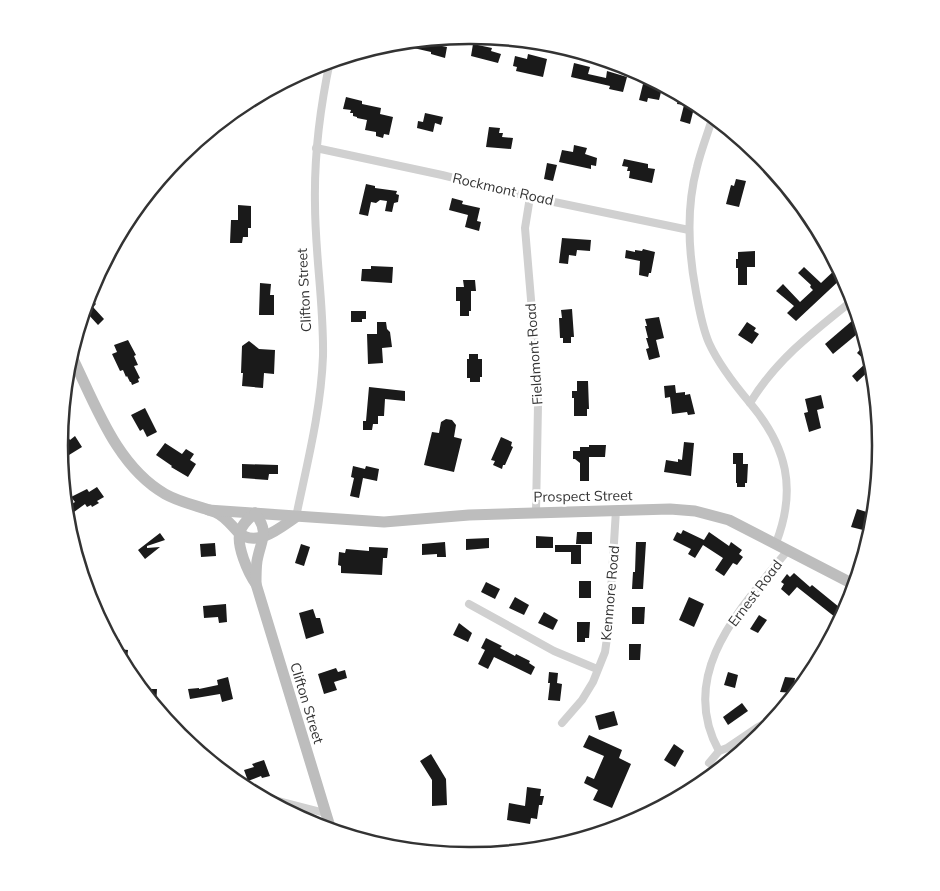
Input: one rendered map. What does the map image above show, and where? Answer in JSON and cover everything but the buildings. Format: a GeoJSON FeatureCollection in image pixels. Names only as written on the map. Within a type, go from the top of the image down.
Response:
{"type":"FeatureCollection","features":[{"type":"Feature","properties":{"kind":"main road","name":"Prospect Street"},"geometry":{"type":"LineString","coordinates":[[76,367],[113,439],[133,469],[152,485],[177,500],[215,512],[227,520],[239,533]]}},
{"type":"Feature","properties":{"kind":"main road","name":"Prospect Street"},"geometry":{"type":"LineString","coordinates":[[208,510],[384,522],[536,512],[670,509],[707,513],[729,520],[848,582]]}},
{"type":"Feature","properties":{"kind":"main road"},"geometry":{"type":"LineString","coordinates":[[264,536],[262,523],[255,513],[245,522],[239,533],[251,537],[264,536],[296,517]]}},
{"type":"Feature","properties":{"kind":"main road","name":"Clifton Street"},"geometry":{"type":"LineString","coordinates":[[239,533],[247,567],[256,584],[328,822]]}},
{"type":"Feature","properties":{"kind":"main road","name":"Clifton Street"},"geometry":{"type":"LineString","coordinates":[[256,584],[257,562],[264,536]]}},
{"type":"Feature","properties":{"kind":"street","name":"Clifton Street"},"geometry":{"type":"LineString","coordinates":[[296,517],[317,413],[322,356],[315,204],[316,148],[328,70]]}},
{"type":"Feature","properties":{"kind":"street"},"geometry":{"type":"LineString","coordinates":[[711,124],[697,167],[691,199],[689,230],[692,267],[699,307],[709,342],[724,369],[770,433],[783,460],[788,482],[786,515],[776,543]]}},
{"type":"Feature","properties":{"kind":"street","name":"Rockmont Road"},"geometry":{"type":"LineString","coordinates":[[316,148],[689,230]]}},
{"type":"Feature","properties":{"kind":"street","name":"Fieldmont Road"},"geometry":{"type":"LineString","coordinates":[[530,196],[526,228],[538,396],[536,512]]}},
{"type":"Feature","properties":{"kind":"street"},"geometry":{"type":"LineString","coordinates":[[750,403],[773,370],[794,349],[846,306]]}},
{"type":"Feature","properties":{"kind":"street","name":"Kenmore Road"},"geometry":{"type":"LineString","coordinates":[[562,723],[582,700],[593,682],[605,652],[609,624],[616,510]]}},
{"type":"Feature","properties":{"kind":"street","name":"Ernest Road"},"geometry":{"type":"LineString","coordinates":[[719,751],[712,739],[707,723],[704,694],[710,664],[718,645],[734,618],[788,550]]}},
{"type":"Feature","properties":{"kind":"street"},"geometry":{"type":"LineString","coordinates":[[469,604],[554,651],[597,670]]}},
{"type":"Feature","properties":{"kind":"street"},"geometry":{"type":"LineString","coordinates":[[710,763],[719,751],[727,748],[755,729]]}},
{"type":"Feature","properties":{"kind":"street"},"geometry":{"type":"LineString","coordinates":[[287,803],[326,813]]}}]}
